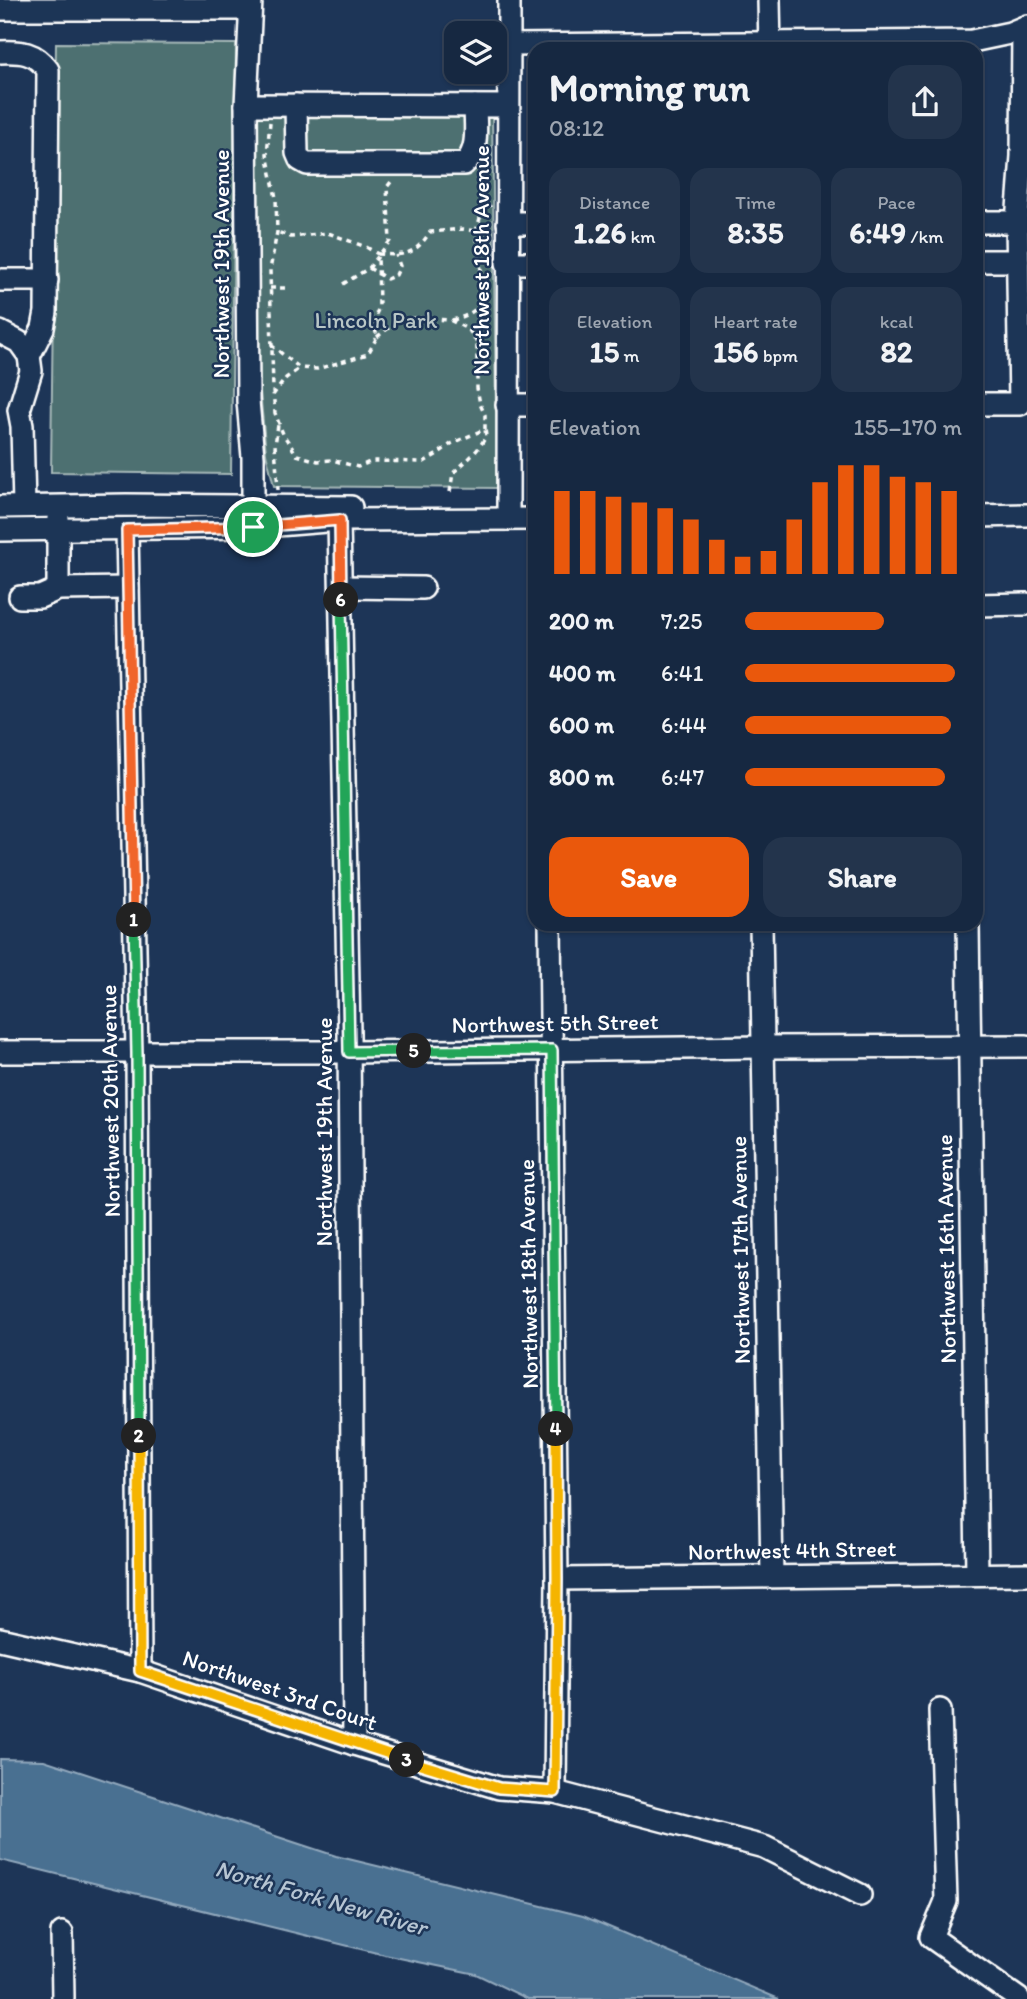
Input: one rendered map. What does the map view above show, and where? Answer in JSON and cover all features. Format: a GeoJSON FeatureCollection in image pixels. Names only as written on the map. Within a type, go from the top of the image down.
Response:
{"type":"FeatureCollection","features":[{"type":"Feature","properties":{"kind":"street","name":"Northwest 18th Avenue"},"geometry":{"type":"LineString","coordinates":[[508,513],[509,0]]}},
{"type":"Feature","properties":{"kind":"street"},"geometry":{"type":"LineString","coordinates":[[769,0],[769,42]]}},
{"type":"Feature","properties":{"kind":"street"},"geometry":{"type":"LineString","coordinates":[[0,9],[72,5],[251,4]]}},
{"type":"Feature","properties":{"kind":"street","name":"Northwest 19th Avenue"},"geometry":{"type":"LineString","coordinates":[[251,4],[246,105],[248,401],[253,457],[253,517]]}},
{"type":"Feature","properties":{"kind":"street"},"geometry":{"type":"LineString","coordinates":[[931,42],[972,41],[1025,27],[1022,156],[1017,222],[1020,404],[983,404]]}},
{"type":"Feature","properties":{"kind":"street"},"geometry":{"type":"LineString","coordinates":[[509,45],[528,45]]}},
{"type":"Feature","properties":{"kind":"street"},"geometry":{"type":"LineString","coordinates":[[0,51],[29,55],[41,60],[48,70],[46,312],[43,328],[29,356]]}},
{"type":"Feature","properties":{"kind":"street"},"geometry":{"type":"LineString","coordinates":[[246,105],[508,106]]}},
{"type":"Feature","properties":{"kind":"street"},"geometry":{"type":"LineString","coordinates":[[296,105],[296,153],[300,160],[307,164],[464,164],[473,151],[475,141],[475,106]]}},
{"type":"Feature","properties":{"kind":"street"},"geometry":{"type":"LineString","coordinates":[[983,222],[1017,222]]}},
{"type":"Feature","properties":{"kind":"street"},"geometry":{"type":"LineString","coordinates":[[508,223],[528,223]]}},
{"type":"Feature","properties":{"kind":"street"},"geometry":{"type":"LineString","coordinates":[[983,261],[1018,261]]}},
{"type":"Feature","properties":{"kind":"street"},"geometry":{"type":"LineString","coordinates":[[507,263],[528,263]]}},
{"type":"Feature","properties":{"kind":"street"},"geometry":{"type":"LineString","coordinates":[[0,279],[47,280]]}},
{"type":"Feature","properties":{"kind":"street"},"geometry":{"type":"LineString","coordinates":[[0,332],[19,342],[29,356],[31,371],[9,406],[22,426],[24,506]]}},
{"type":"Feature","properties":{"kind":"street"},"geometry":{"type":"LineString","coordinates":[[507,405],[528,405]]}},
{"type":"Feature","properties":{"kind":"street"},"geometry":{"type":"LineString","coordinates":[[983,503],[1027,503]]}},
{"type":"Feature","properties":{"kind":"street"},"geometry":{"type":"LineString","coordinates":[[58,505],[58,589]]}},
{"type":"Feature","properties":{"kind":"street"},"geometry":{"type":"LineString","coordinates":[[0,507],[58,505],[340,520],[508,513],[528,508]]}},
{"type":"Feature","properties":{"kind":"street"},"geometry":{"type":"LineString","coordinates":[[0,530],[127,530],[253,517],[508,513],[528,517]]}},
{"type":"Feature","properties":{"kind":"street"},"geometry":{"type":"LineString","coordinates":[[983,516],[1027,515]]}},
{"type":"Feature","properties":{"kind":"street","name":"Northwest 19th Avenue"},"geometry":{"type":"LineString","coordinates":[[340,520],[349,1052],[354,1744]]}},
{"type":"Feature","properties":{"kind":"street","name":"Northwest 20th Avenue"},"geometry":{"type":"LineString","coordinates":[[127,530],[137,1053],[140,1671]]}},
{"type":"Feature","properties":{"kind":"street"},"geometry":{"type":"LineString","coordinates":[[341,587],[423,588]]}},
{"type":"Feature","properties":{"kind":"street"},"geometry":{"type":"LineString","coordinates":[[20,597],[40,597],[58,589],[128,588]]}},
{"type":"Feature","properties":{"kind":"street"},"geometry":{"type":"LineString","coordinates":[[983,605],[1027,604]]}},
{"type":"Feature","properties":{"kind":"street","name":"Northwest 18th Avenue"},"geometry":{"type":"LineString","coordinates":[[550,931],[557,1579],[555,1792]]}},
{"type":"Feature","properties":{"kind":"street","name":"Northwest 17th Avenue"},"geometry":{"type":"LineString","coordinates":[[761,931],[772,1576]]}},
{"type":"Feature","properties":{"kind":"street","name":"Northwest 16th Avenue"},"geometry":{"type":"LineString","coordinates":[[968,931],[977,1574]]}},
{"type":"Feature","properties":{"kind":"street","name":"Northwest 5th Street"},"geometry":{"type":"LineString","coordinates":[[0,1052],[1027,1046]]}},
{"type":"Feature","properties":{"kind":"street","name":"Northwest 4th Street"},"geometry":{"type":"LineString","coordinates":[[557,1579],[1027,1574]]}},
{"type":"Feature","properties":{"kind":"street","name":"Northwest 3rd Court"},"geometry":{"type":"LineString","coordinates":[[0,1639],[140,1671],[354,1744],[499,1788],[555,1792],[764,1847],[860,1895]]}},
{"type":"Feature","properties":{"kind":"street"},"geometry":{"type":"LineString","coordinates":[[940,1710],[946,1900],[931,1937],[1019,1999]]}},
{"type":"Feature","properties":{"kind":"street"},"geometry":{"type":"LineString","coordinates":[[62,1933],[64,1999]]}},
{"type":"Feature","properties":{"kind":"path"},"geometry":{"type":"LineString","coordinates":[[271,106],[267,154],[276,198],[277,232],[270,288],[271,345],[275,413],[283,434],[298,455],[358,467],[372,461],[424,462],[451,444],[485,429]]}},
{"type":"Feature","properties":{"kind":"path"},"geometry":{"type":"LineString","coordinates":[[343,284],[369,268],[390,241],[387,187],[394,178]]}},
{"type":"Feature","properties":{"kind":"path"},"geometry":{"type":"LineString","coordinates":[[450,492],[453,472],[475,455],[486,436],[485,415],[477,388],[477,343],[484,298],[477,231],[482,212],[508,193]]}},
{"type":"Feature","properties":{"kind":"path"},"geometry":{"type":"LineString","coordinates":[[277,232],[291,237],[328,233],[378,254],[396,255],[410,253],[421,246],[430,232],[463,229],[477,231]]}},
{"type":"Feature","properties":{"kind":"path"},"geometry":{"type":"LineString","coordinates":[[377,337],[373,320],[379,308],[378,254]]}},
{"type":"Feature","properties":{"kind":"path"},"geometry":{"type":"LineString","coordinates":[[369,268],[387,279],[396,275],[400,266],[396,255]]}},
{"type":"Feature","properties":{"kind":"path"},"geometry":{"type":"LineString","coordinates":[[270,288],[286,288]]}},
{"type":"Feature","properties":{"kind":"path"},"geometry":{"type":"LineString","coordinates":[[271,345],[300,368],[317,369],[368,354],[377,337],[400,319],[420,317],[450,320],[466,317],[484,298]]}},
{"type":"Feature","properties":{"kind":"path"},"geometry":{"type":"LineString","coordinates":[[450,320],[469,330],[477,343]]}},
{"type":"Feature","properties":{"kind":"path"},"geometry":{"type":"LineString","coordinates":[[273,395],[286,378],[300,368]]}},
{"type":"Feature","properties":{"kind":"path"},"geometry":{"type":"LineString","coordinates":[[278,494],[275,444],[279,423]]}},
{"type":"Feature","properties":{"kind":"green space"},"geometry":{"type":"Polygon","coordinates":[[[56,43],[236,44],[231,474],[51,472],[56,43]]]}},
{"type":"Feature","properties":{"kind":"green space","name":"Lincoln Park"},"geometry":{"type":"Polygon","coordinates":[[[256,113],[492,114],[497,488],[274,486],[266,453],[257,361],[256,113]]]}},
{"type":"Feature","properties":{"kind":"water","name":"North Fork New River"},"geometry":{"type":"Polygon","coordinates":[[[0,1759],[44,1760],[336,1856],[583,1916],[779,1999],[528,1999],[476,1974],[385,1955],[0,1860],[0,1759]]]}},
{"type":"Feature","properties":{"kind":"route"},"geometry":{"type":"LineString","coordinates":[[340,520],[349,1052],[552,1050],[557,1579],[555,1792],[499,1788],[354,1744],[140,1671],[137,1053],[127,530],[253,527],[340,520]]}}]}
